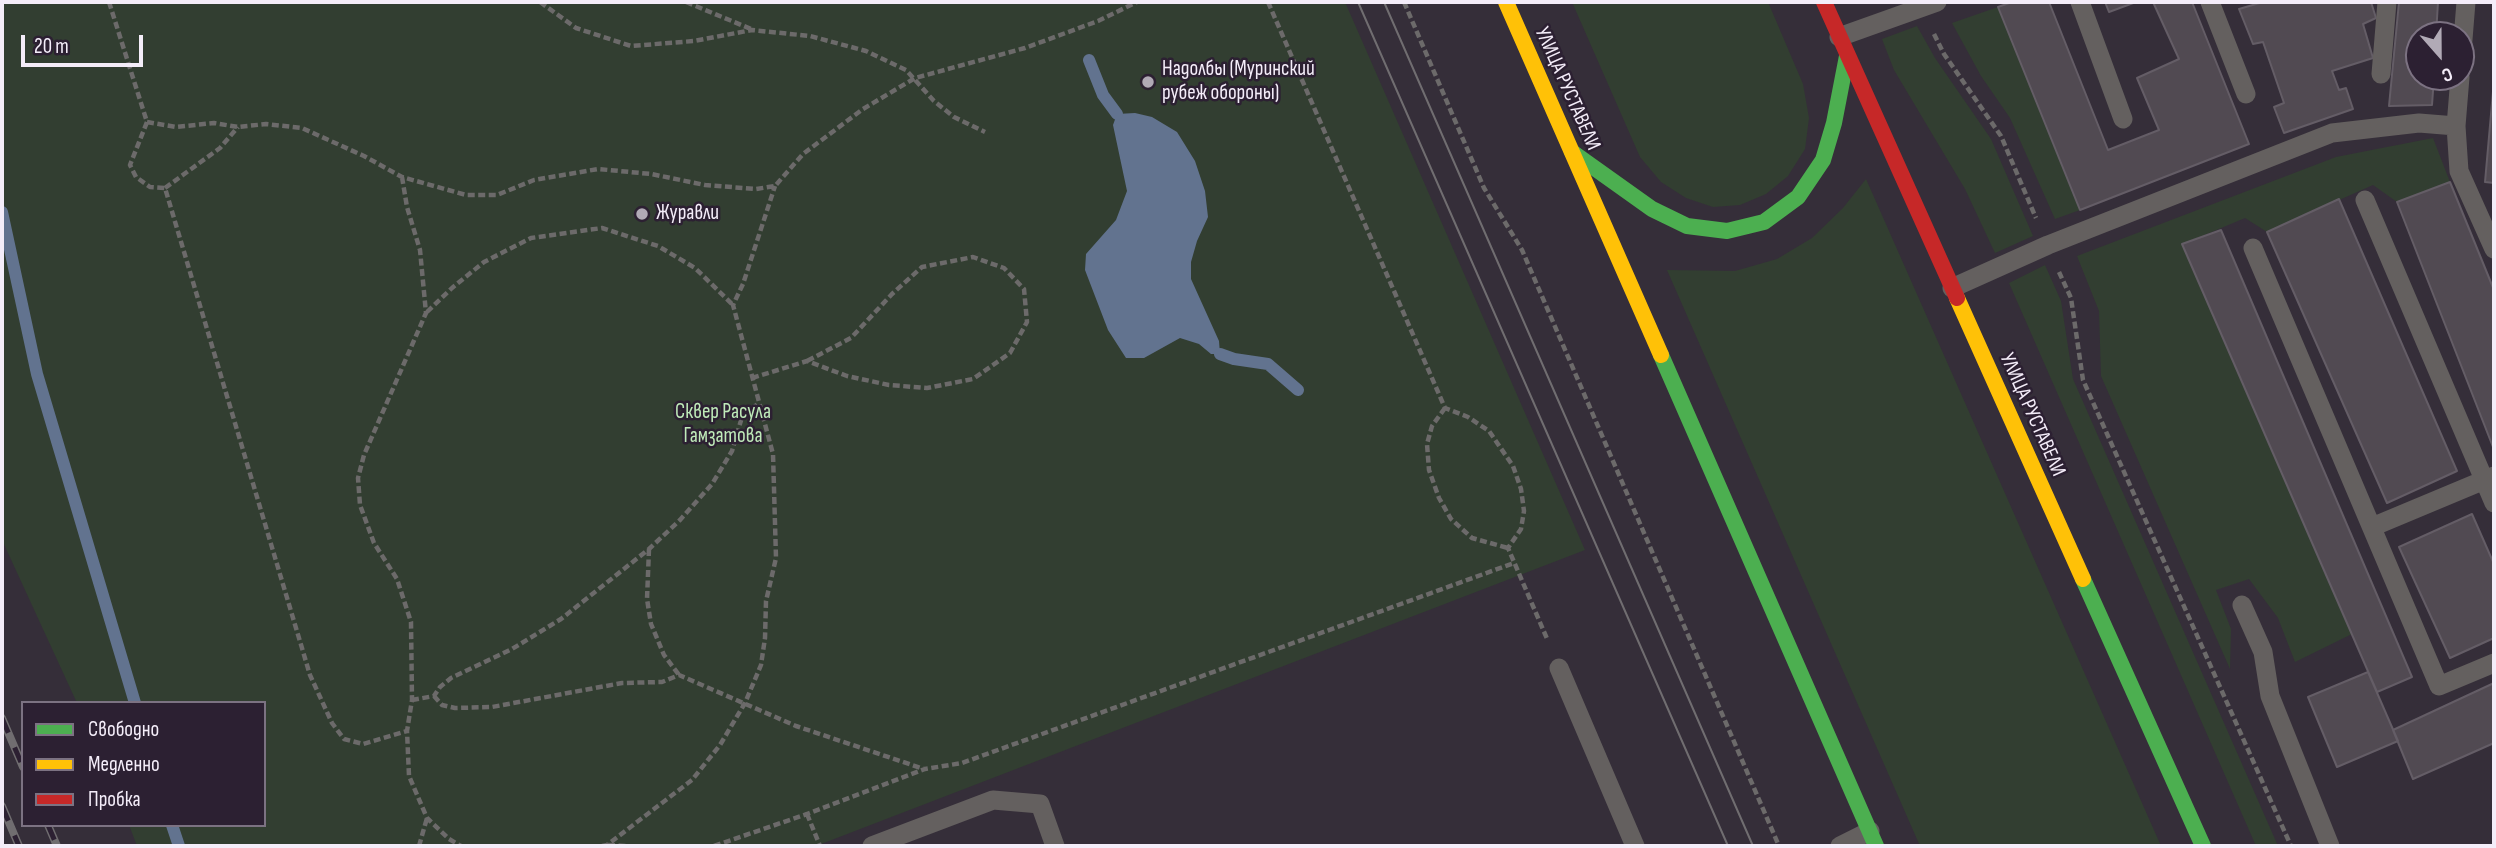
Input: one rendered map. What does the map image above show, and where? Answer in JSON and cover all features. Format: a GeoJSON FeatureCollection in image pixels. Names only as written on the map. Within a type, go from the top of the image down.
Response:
{"type":"FeatureCollection","features":[{"type":"Feature","properties":{"kind":"main road","name":"УЛИЦА РУСТАВЕЛИ"},"geometry":{"type":"LineString","coordinates":[[1506,2],[1873,839]]}},
{"type":"Feature","properties":{"kind":"main road","name":"УЛИЦА РУСТАВЕЛИ"},"geometry":{"type":"LineString","coordinates":[[1824,2],[2203,846]]}},
{"type":"Feature","properties":{"kind":"main road"},"geometry":{"type":"LineString","coordinates":[[1572,152],[1652,209],[1687,226],[1727,231],[1765,222],[1798,197],[1823,160],[1834,123],[1847,56]]}},
{"type":"Feature","properties":{"kind":"lane"},"geometry":{"type":"LineString","coordinates":[[2080,2],[2123,119]]}},
{"type":"Feature","properties":{"kind":"lane"},"geometry":{"type":"LineString","coordinates":[[2210,2],[2246,94]]}},
{"type":"Feature","properties":{"kind":"lane"},"geometry":{"type":"LineString","coordinates":[[2381,74],[2388,2]]}},
{"type":"Feature","properties":{"kind":"lane"},"geometry":{"type":"LineString","coordinates":[[2464,21],[2466,2]]}},
{"type":"Feature","properties":{"kind":"lane"},"geometry":{"type":"LineString","coordinates":[[1839,37],[1929,5]]}},
{"type":"Feature","properties":{"kind":"lane"},"geometry":{"type":"LineString","coordinates":[[2459,91],[2456,126],[2459,171],[2494,249]]}},
{"type":"Feature","properties":{"kind":"lane"},"geometry":{"type":"LineString","coordinates":[[1952,288],[2048,245],[2332,133],[2419,123],[2456,126]]}},
{"type":"Feature","properties":{"kind":"lane"},"geometry":{"type":"LineString","coordinates":[[2365,200],[2489,478],[2494,503]]}},
{"type":"Feature","properties":{"kind":"lane"},"geometry":{"type":"LineString","coordinates":[[2253,248],[2440,686],[2494,663]]}},
{"type":"Feature","properties":{"kind":"lane"},"geometry":{"type":"LineString","coordinates":[[2372,527],[2489,478]]}},
{"type":"Feature","properties":{"kind":"lane"},"geometry":{"type":"LineString","coordinates":[[2242,604],[2263,652],[2270,696],[2330,846]]}},
{"type":"Feature","properties":{"kind":"lane"},"geometry":{"type":"LineString","coordinates":[[1559,668],[1635,846]]}},
{"type":"Feature","properties":{"kind":"lane"},"geometry":{"type":"LineString","coordinates":[[872,846],[993,800],[1040,804],[1055,846]]}},
{"type":"Feature","properties":{"kind":"lane"},"geometry":{"type":"LineString","coordinates":[[1840,846],[1873,839]]}},
{"type":"Feature","properties":{"kind":"path"},"geometry":{"type":"LineString","coordinates":[[109,2],[147,122],[130,165],[136,177],[150,187],[165,188],[220,148],[238,127]]}},
{"type":"Feature","properties":{"kind":"path"},"geometry":{"type":"LineString","coordinates":[[540,2],[576,28],[631,46],[694,41],[752,30],[810,36],[866,51],[906,70],[934,101],[954,117],[985,132]]}},
{"type":"Feature","properties":{"kind":"path"},"geometry":{"type":"LineString","coordinates":[[686,2],[752,30]]}},
{"type":"Feature","properties":{"kind":"path"},"geometry":{"type":"LineString","coordinates":[[733,305],[743,284],[775,186],[803,154],[863,109],[915,78],[1025,48],[1098,21],[1137,2]]}},
{"type":"Feature","properties":{"kind":"path"},"geometry":{"type":"LineString","coordinates":[[1268,2],[1445,408],[1468,417],[1489,431],[1513,466],[1521,489],[1524,511],[1521,529],[1508,548]]}},
{"type":"Feature","properties":{"kind":"path"},"geometry":{"type":"LineString","coordinates":[[1404,2],[1484,188],[1522,250],[1779,846]]}},
{"type":"Feature","properties":{"kind":"path"},"geometry":{"type":"LineString","coordinates":[[1929,5],[1944,54],[2001,136],[2071,298],[2083,380],[2291,846]]}},
{"type":"Feature","properties":{"kind":"path"},"geometry":{"type":"LineString","coordinates":[[147,122],[176,127],[214,123],[238,127],[266,124],[302,128],[364,156],[402,177],[466,195],[497,195],[534,180],[597,169],[651,174],[705,185],[756,189],[775,186]]}},
{"type":"Feature","properties":{"kind":"path"},"geometry":{"type":"LineString","coordinates":[[402,177],[407,207],[420,250],[426,313]]}},
{"type":"Feature","properties":{"kind":"path"},"geometry":{"type":"LineString","coordinates":[[165,188],[310,675],[323,706],[344,738],[363,744],[407,731]]}},
{"type":"Feature","properties":{"kind":"path"},"geometry":{"type":"LineString","coordinates":[[461,846],[449,839],[427,818],[409,776],[407,731],[412,700],[411,622],[397,579],[374,543],[360,505],[358,478],[364,455],[426,313],[484,262],[531,238],[602,228],[658,246],[695,268],[733,305],[773,454],[776,558],[766,601],[761,665],[745,703],[720,746],[692,780],[604,846]]}},
{"type":"Feature","properties":{"kind":"path"},"geometry":{"type":"LineString","coordinates":[[752,378],[807,361],[851,338],[892,293],[922,267],[973,257],[1003,268],[1024,289],[1027,322],[1010,353],[973,379],[927,388],[889,385],[847,376],[807,361]]}},
{"type":"Feature","properties":{"kind":"path"},"geometry":{"type":"LineString","coordinates":[[412,700],[434,696],[451,678],[512,649],[561,619],[649,549],[712,484],[732,451],[742,416],[759,403]]}},
{"type":"Feature","properties":{"kind":"path"},"geometry":{"type":"LineString","coordinates":[[1445,408],[1432,426],[1427,444],[1429,470],[1439,498],[1451,519],[1472,538],[1508,548]]}},
{"type":"Feature","properties":{"kind":"path"},"geometry":{"type":"LineString","coordinates":[[1508,548],[1559,668]]}},
{"type":"Feature","properties":{"kind":"path"},"geometry":{"type":"LineString","coordinates":[[649,549],[647,599],[651,624],[664,655],[679,676],[796,726],[925,769]]}},
{"type":"Feature","properties":{"kind":"path"},"geometry":{"type":"LineString","coordinates":[[714,846],[925,769],[962,763],[1514,563]]}},
{"type":"Feature","properties":{"kind":"path"},"geometry":{"type":"LineString","coordinates":[[434,696],[442,705],[455,708],[492,707],[622,683],[662,682],[679,676]]}},
{"type":"Feature","properties":{"kind":"path"},"geometry":{"type":"LineString","coordinates":[[807,814],[820,846]]}},
{"type":"Feature","properties":{"kind":"path"},"geometry":{"type":"LineString","coordinates":[[419,846],[427,818]]}},
{"type":"Feature","properties":{"kind":"path"},"geometry":{"type":"LineString","coordinates":[[604,846],[628,846]]}},
{"type":"Feature","properties":{"kind":"green space","name":"Сквер Расула Гамзатова"},"geometry":{"type":"Polygon","coordinates":[[[2,2],[1345,2],[1585,550],[816,846],[137,846],[130,827],[266,827],[266,701],[76,701],[2,540],[2,2]]]}},
{"type":"Feature","properties":{"kind":"green space"},"geometry":{"type":"Polygon","coordinates":[[[1572,2],[1768,2],[1803,84],[1809,118],[1805,149],[1788,176],[1766,194],[1740,205],[1713,207],[1686,198],[1661,182],[1640,157],[1572,2]]]}},
{"type":"Feature","properties":{"kind":"green space"},"geometry":{"type":"Polygon","coordinates":[[[1998,7],[2080,210],[2055,219],[2010,118],[1981,76],[1952,23],[1998,7]]]}},
{"type":"Feature","properties":{"kind":"green space"},"geometry":{"type":"Polygon","coordinates":[[[1917,26],[1935,58],[1991,139],[2033,236],[1995,253],[1965,189],[1894,70],[1882,39],[1917,26]]]}},
{"type":"Feature","properties":{"kind":"green space"},"geometry":{"type":"Polygon","coordinates":[[[2433,138],[2450,182],[2397,202],[2373,185],[2267,232],[2245,218],[2183,244],[2352,634],[2295,662],[2278,618],[2249,579],[2216,590],[2231,629],[2230,669],[2101,376],[2099,311],[2077,256],[2336,157],[2433,138]]]}},
{"type":"Feature","properties":{"kind":"green space"},"geometry":{"type":"Polygon","coordinates":[[[1866,179],[2161,846],[1920,846],[1667,270],[1735,271],[1777,259],[1812,238],[1843,208],[1866,179]]]}},
{"type":"Feature","properties":{"kind":"green space"},"geometry":{"type":"Polygon","coordinates":[[[2045,265],[2061,301],[2073,379],[2278,846],[2256,846],[2009,283],[2045,265]]]}},
{"type":"Feature","properties":{"kind":"water"},"geometry":{"type":"Polygon","coordinates":[[[1135,113],[1152,117],[1177,132],[1195,161],[1205,191],[1208,217],[1191,262],[1191,279],[1219,341],[1220,354],[1211,354],[1199,344],[1180,338],[1144,358],[1126,358],[1108,330],[1085,270],[1086,254],[1116,220],[1127,191],[1113,125],[1117,114],[1135,113]]]}},
{"type":"Feature","properties":{"kind":"building"},"geometry":{"type":"Polygon","coordinates":[[[2012,2],[2049,2],[2108,150],[2159,130],[2137,78],[2179,59],[2153,2],[2192,2],[2249,144],[2080,210],[1998,7],[2012,2]]]}},
{"type":"Feature","properties":{"kind":"building"},"geometry":{"type":"Polygon","coordinates":[[[2105,2],[2136,2],[2109,12],[2105,2]]]}},
{"type":"Feature","properties":{"kind":"building"},"geometry":{"type":"Polygon","coordinates":[[[2263,2],[2371,2],[2376,18],[2363,24],[2373,58],[2332,71],[2339,90],[2346,88],[2353,109],[2284,133],[2274,107],[2284,103],[2263,42],[2253,44],[2239,9],[2263,2]]]}},
{"type":"Feature","properties":{"kind":"building"},"geometry":{"type":"Polygon","coordinates":[[[2399,2],[2438,2],[2437,21],[2405,21],[2405,91],[2433,91],[2432,105],[2389,106],[2399,2]]]}},
{"type":"Feature","properties":{"kind":"building"},"geometry":{"type":"Polygon","coordinates":[[[2494,80],[2494,183],[2485,182],[2494,80]]]}},
{"type":"Feature","properties":{"kind":"building"},"geometry":{"type":"Polygon","coordinates":[[[2450,182],[2494,290],[2493,447],[2397,202],[2450,182]]]}},
{"type":"Feature","properties":{"kind":"building"},"geometry":{"type":"Polygon","coordinates":[[[2339,199],[2457,471],[2387,503],[2267,232],[2339,199]]]}},
{"type":"Feature","properties":{"kind":"building"},"geometry":{"type":"Polygon","coordinates":[[[2221,230],[2412,677],[2377,692],[2182,244],[2221,230]]]}},
{"type":"Feature","properties":{"kind":"building"},"geometry":{"type":"Polygon","coordinates":[[[2472,514],[2494,564],[2494,638],[2450,658],[2399,547],[2472,514]]]}},
{"type":"Feature","properties":{"kind":"building"},"geometry":{"type":"Polygon","coordinates":[[[2368,672],[2398,741],[2337,767],[2308,697],[2368,672]]]}},
{"type":"Feature","properties":{"kind":"building"},"geometry":{"type":"Polygon","coordinates":[[[2494,683],[2494,743],[2413,779],[2393,730],[2494,683]]]}},
{"type":"Feature","properties":{"kind":"waterway"},"geometry":{"type":"LineString","coordinates":[[1089,60],[1103,95],[1117,114]]}},
{"type":"Feature","properties":{"kind":"waterway"},"geometry":{"type":"LineString","coordinates":[[2,212],[37,374],[134,701]]}},
{"type":"Feature","properties":{"kind":"waterway"},"geometry":{"type":"LineString","coordinates":[[1220,354],[1268,364],[1298,390]]}},
{"type":"Feature","properties":{"kind":"waterway"},"geometry":{"type":"LineString","coordinates":[[173,827],[179,846]]}},
{"type":"Feature","properties":{"kind":"tram line"},"geometry":{"type":"LineString","coordinates":[[1358,2],[1728,846]]}},
{"type":"Feature","properties":{"kind":"tram line"},"geometry":{"type":"LineString","coordinates":[[1384,2],[1753,846]]}},
{"type":"Feature","properties":{"kind":"railway"},"geometry":{"type":"LineString","coordinates":[[2,718],[21,762]]}},
{"type":"Feature","properties":{"kind":"railway"},"geometry":{"type":"LineString","coordinates":[[2,806],[19,846]]}},
{"type":"Feature","properties":{"kind":"railway"},"geometry":{"type":"LineString","coordinates":[[49,827],[57,846]]}},
{"type":"Feature","properties":{"kind":"traffic: fast"},"geometry":{"type":"LineString","coordinates":[[1572,152],[1652,209],[1687,226],[1727,231],[1764,222],[1798,197],[1823,160],[1834,123],[1847,56]]}},
{"type":"Feature","properties":{"kind":"traffic: fast"},"geometry":{"type":"LineString","coordinates":[[1661,355],[1876,846]]}},
{"type":"Feature","properties":{"kind":"traffic: fast"},"geometry":{"type":"LineString","coordinates":[[2083,579],[2203,846]]}},
{"type":"Feature","properties":{"kind":"traffic: slow"},"geometry":{"type":"LineString","coordinates":[[1506,2],[1661,355]]}},
{"type":"Feature","properties":{"kind":"traffic: slow"},"geometry":{"type":"LineString","coordinates":[[1957,298],[2083,579]]}},
{"type":"Feature","properties":{"kind":"traffic: jam"},"geometry":{"type":"LineString","coordinates":[[1824,2],[1957,298]]}},
{"type":"Feature","properties":{"kind":"place","name":"Надолбы (Муринский рубеж обороны)"},"geometry":{"type":"Point","coordinates":[1148,82]}},
{"type":"Feature","properties":{"kind":"place","name":"Журавли"},"geometry":{"type":"Point","coordinates":[642,214]}}]}
